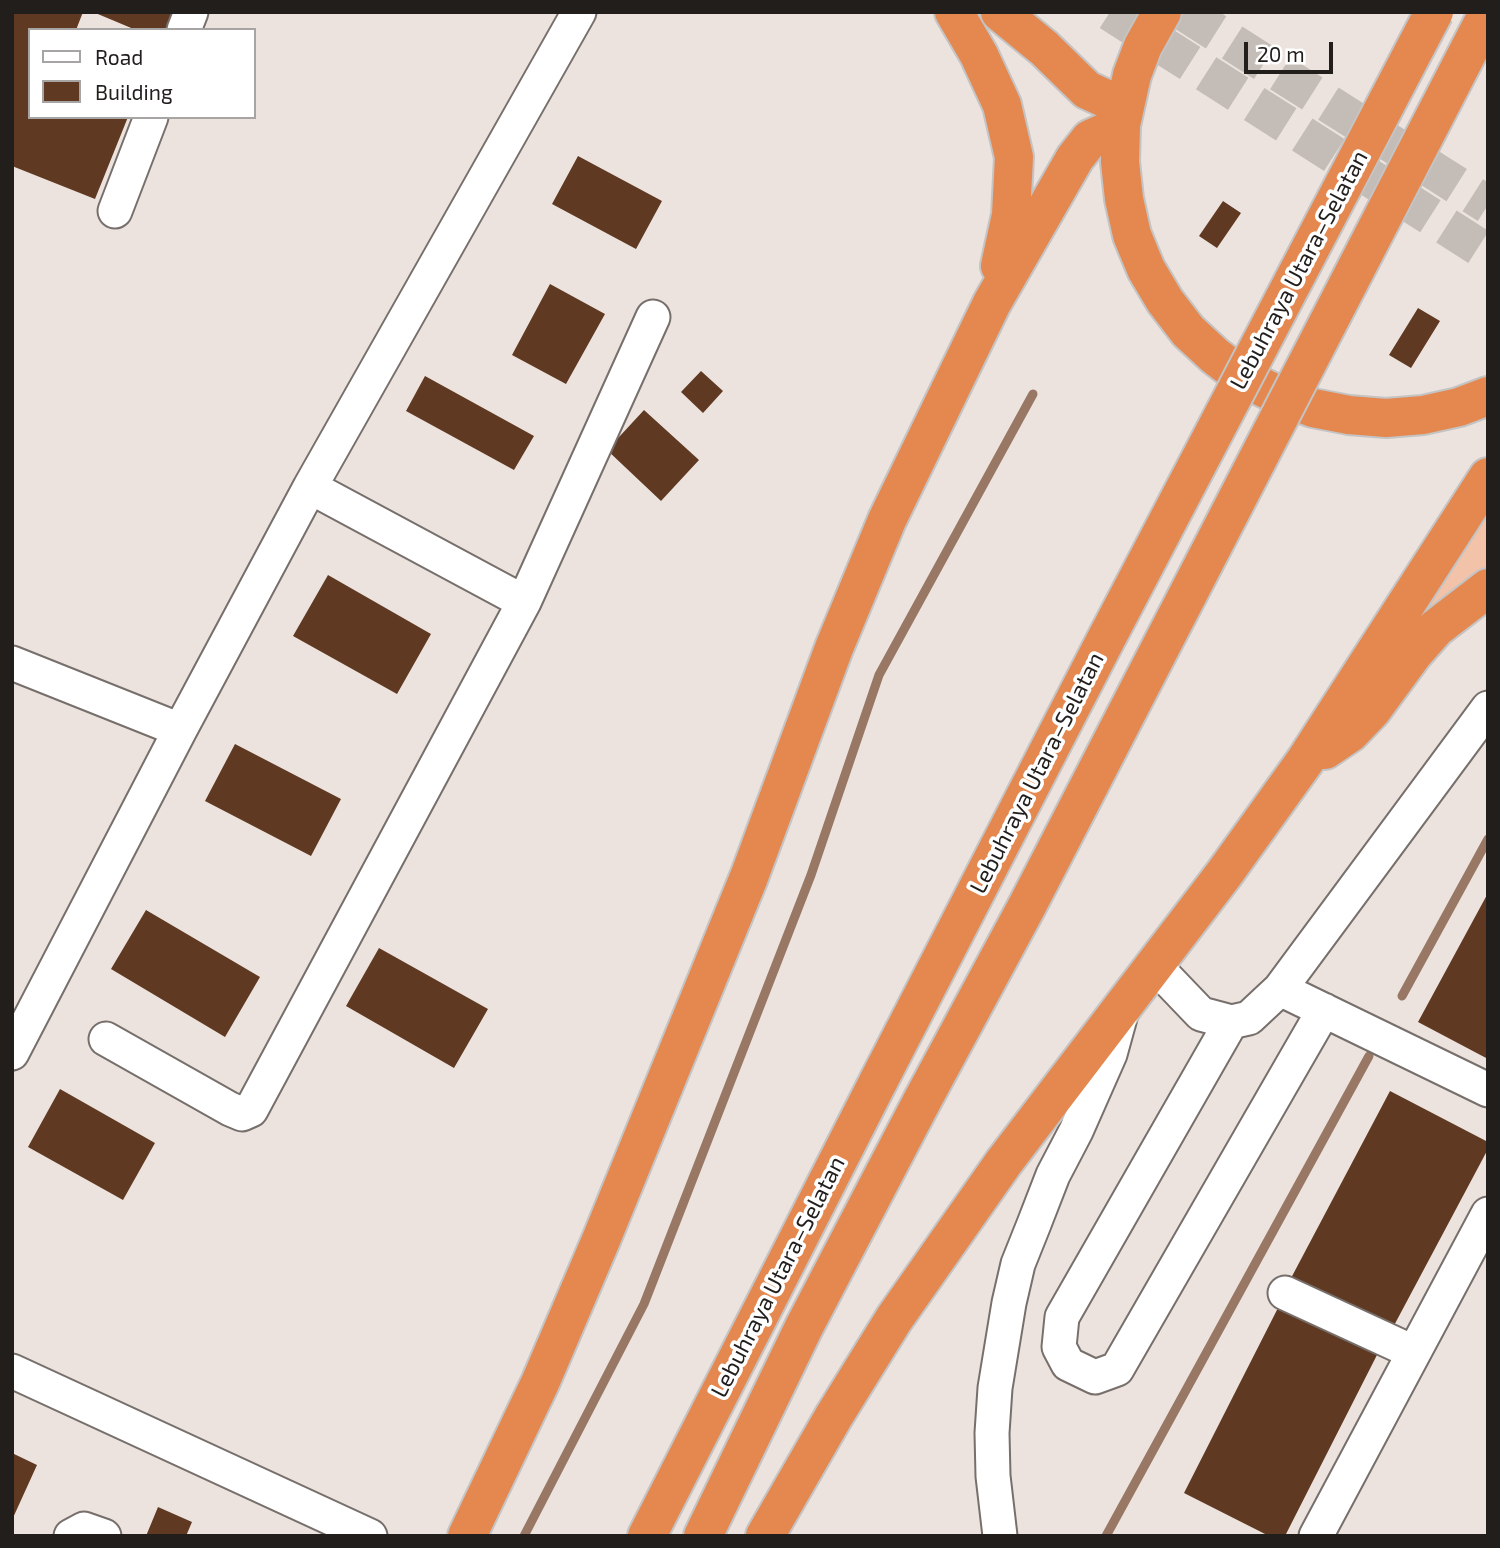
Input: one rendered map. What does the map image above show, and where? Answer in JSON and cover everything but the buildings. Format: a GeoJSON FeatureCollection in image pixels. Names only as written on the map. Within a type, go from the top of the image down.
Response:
{"type":"FeatureCollection","features":[{"type":"Feature","properties":{"kind":"highway"},"geometry":{"type":"LineString","coordinates":[[954,12],[979,55],[1002,105],[1014,156],[1011,215],[992,303]]}},
{"type":"Feature","properties":{"kind":"highway"},"geometry":{"type":"LineString","coordinates":[[1000,12],[1044,48],[1087,90],[1123,116]]}},
{"type":"Feature","properties":{"kind":"highway"},"geometry":{"type":"LineString","coordinates":[[1162,12],[1143,46],[1132,75],[1123,116],[1120,162],[1132,235],[1146,269],[1165,302],[1188,331],[1214,356],[1244,378],[1313,408],[1386,418],[1423,415],[1459,407],[1488,396]]}},
{"type":"Feature","properties":{"kind":"highway","name":"Lebuhraya Utara–Selatan"},"geometry":{"type":"LineString","coordinates":[[647,1536],[1117,619],[1434,12]]}},
{"type":"Feature","properties":{"kind":"highway","name":"Lebuhraya Utara–Selatan"},"geometry":{"type":"LineString","coordinates":[[703,1536],[804,1327],[1059,844],[1488,13]]}},
{"type":"Feature","properties":{"kind":"highway"},"geometry":{"type":"LineString","coordinates":[[467,1536],[540,1383],[601,1240],[744,890],[834,648],[887,520],[992,303],[1075,158],[1090,139],[1123,116]]}},
{"type":"Feature","properties":{"kind":"highway"},"geometry":{"type":"LineString","coordinates":[[765,1536],[894,1319],[1004,1162],[1155,966],[1305,761],[1488,477]]}},
{"type":"Feature","properties":{"kind":"highway"},"geometry":{"type":"LineString","coordinates":[[1305,761],[1350,733],[1372,710],[1413,654],[1436,628],[1488,588]]}},
{"type":"Feature","properties":{"kind":"street"},"geometry":{"type":"LineString","coordinates":[[12,1053],[310,487],[579,12]]}},
{"type":"Feature","properties":{"kind":"street"},"geometry":{"type":"LineString","coordinates":[[115,211],[150,119]]}},
{"type":"Feature","properties":{"kind":"street"},"geometry":{"type":"LineString","coordinates":[[106,1039],[230,1110],[242,1114],[251,1110],[524,602],[653,317]]}},
{"type":"Feature","properties":{"kind":"street"},"geometry":{"type":"LineString","coordinates":[[310,487],[524,602]]}},
{"type":"Feature","properties":{"kind":"street"},"geometry":{"type":"LineString","coordinates":[[12,663],[180,730]]}},
{"type":"Feature","properties":{"kind":"street"},"geometry":{"type":"LineString","coordinates":[[1155,966],[1201,1014],[1231,1021],[1249,1018],[1280,989],[1488,708]]}},
{"type":"Feature","properties":{"kind":"street"},"geometry":{"type":"LineString","coordinates":[[1280,989],[1488,1090]]}},
{"type":"Feature","properties":{"kind":"street"},"geometry":{"type":"LineString","coordinates":[[1000,1536],[993,1476],[992,1433],[995,1388],[1009,1303],[1018,1265],[1053,1175],[1110,1054],[1125,1002]]}},
{"type":"Feature","properties":{"kind":"street"},"geometry":{"type":"LineString","coordinates":[[1231,1021],[1062,1317],[1059,1347],[1068,1364],[1095,1377],[1117,1369],[1324,1010]]}},
{"type":"Feature","properties":{"kind":"street"},"geometry":{"type":"LineString","coordinates":[[1316,1536],[1488,1214]]}},
{"type":"Feature","properties":{"kind":"street"},"geometry":{"type":"LineString","coordinates":[[1285,1293],[1413,1352]]}},
{"type":"Feature","properties":{"kind":"street"},"geometry":{"type":"LineString","coordinates":[[12,1371],[370,1536]]}},
{"type":"Feature","properties":{"kind":"street"},"geometry":{"type":"LineString","coordinates":[[71,1536],[84,1529],[104,1536]]}},
{"type":"Feature","properties":{"kind":"shaded area"},"geometry":{"type":"Polygon","coordinates":[[[1488,499],[1488,569],[1460,585],[1390,646],[1488,499]]]}},
{"type":"Feature","properties":{"kind":"waterway"},"geometry":{"type":"LineString","coordinates":[[524,1536],[644,1304],[811,875],[879,675],[1033,394]]}},
{"type":"Feature","properties":{"kind":"waterway"},"geometry":{"type":"LineString","coordinates":[[1402,996],[1488,839]]}},
{"type":"Feature","properties":{"kind":"waterway"},"geometry":{"type":"LineString","coordinates":[[1106,1536],[1369,1056]]}},
{"type":"Feature","properties":{"kind":"tunnel"},"geometry":{"type":"LineString","coordinates":[[1110,12],[1488,253]]}},
{"type":"Feature","properties":{"kind":"tunnel"},"geometry":{"type":"LineString","coordinates":[[1184,12],[1488,205]]}}]}
